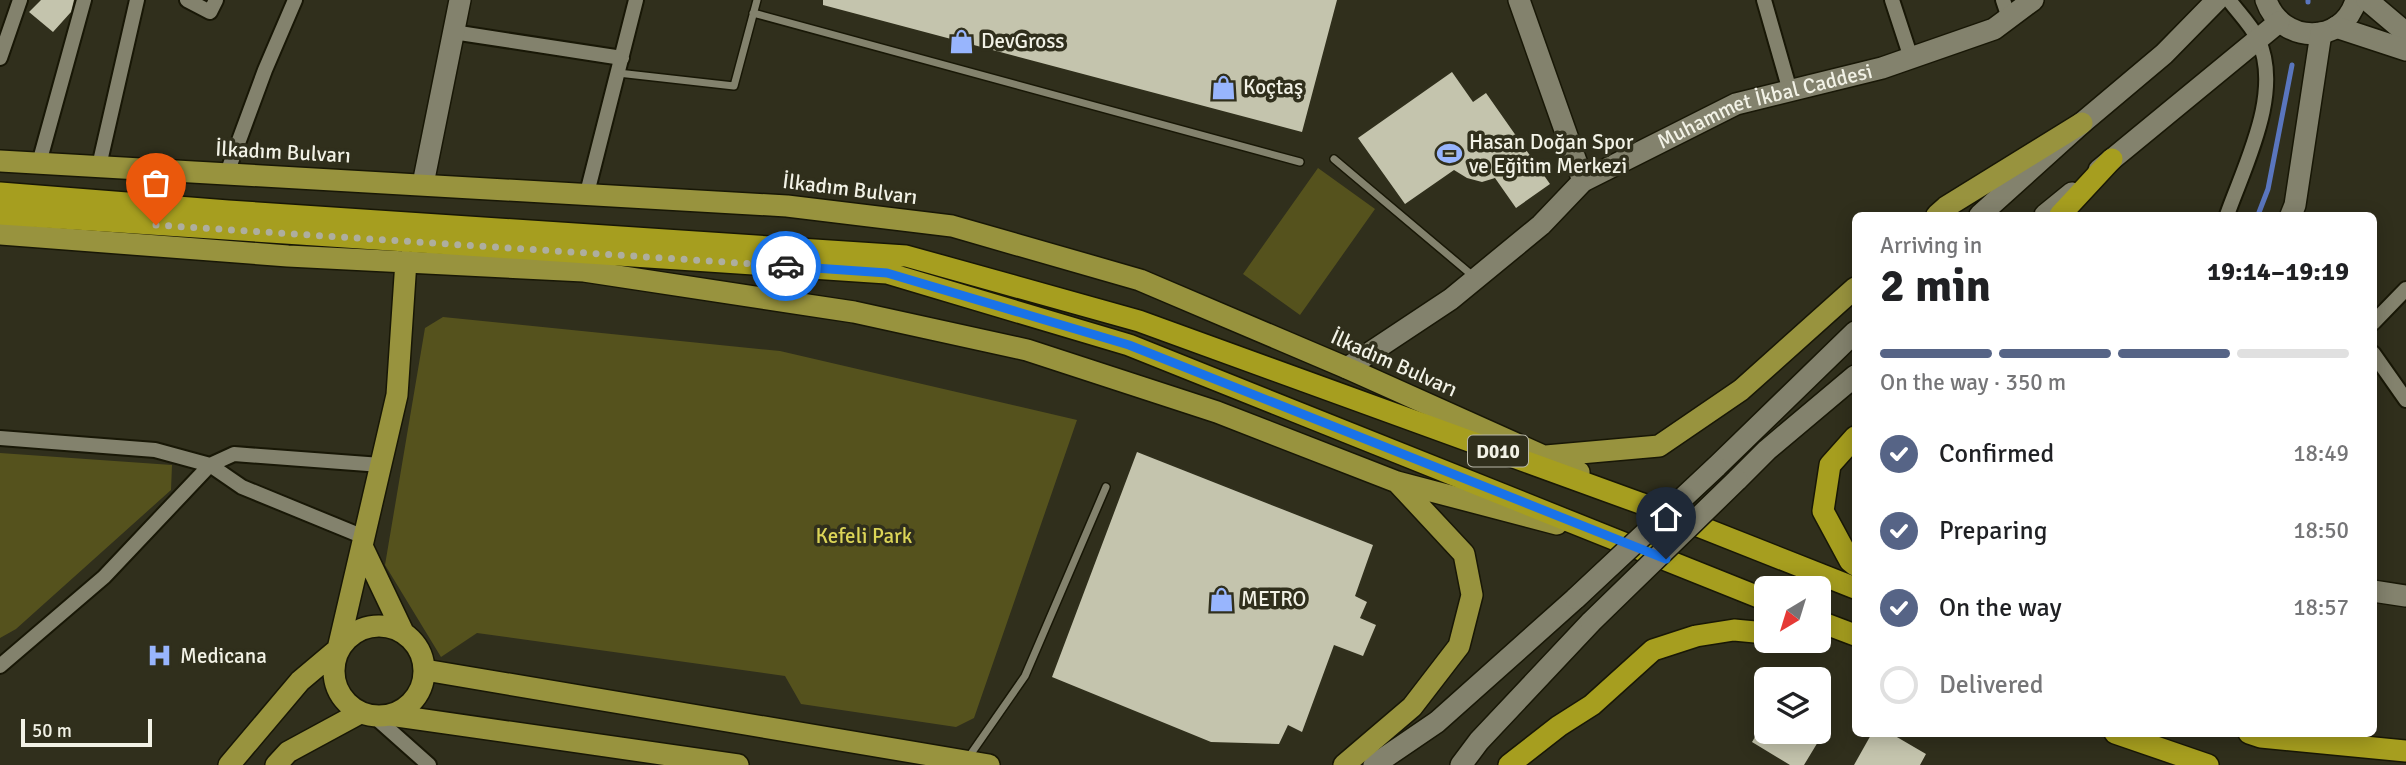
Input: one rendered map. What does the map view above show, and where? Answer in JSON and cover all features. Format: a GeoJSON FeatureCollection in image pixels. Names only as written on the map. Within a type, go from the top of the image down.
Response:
{"type":"FeatureCollection","features":[{"type":"Feature","properties":{"kind":"highway"},"geometry":{"type":"LineString","coordinates":[[2063,212],[2112,159]]}},
{"type":"Feature","properties":{"kind":"highway","name":"İlkadım Bulvarı"},"geometry":{"type":"LineString","coordinates":[[0,193],[228,211],[906,256],[1139,321],[1640,503],[1852,587]]}},
{"type":"Feature","properties":{"kind":"highway","name":"D010"},"geometry":{"type":"LineString","coordinates":[[0,214],[887,273],[1129,345],[1754,595]]}},
{"type":"Feature","properties":{"kind":"highway"},"geometry":{"type":"LineString","coordinates":[[1852,441],[1830,465],[1823,511],[1852,563]]}},
{"type":"Feature","properties":{"kind":"highway"},"geometry":{"type":"LineString","coordinates":[[1831,627],[1852,637]]}},
{"type":"Feature","properties":{"kind":"highway"},"geometry":{"type":"LineString","coordinates":[[1508,765],[1592,705],[1653,650],[1696,636],[1734,630],[1754,632]]}},
{"type":"Feature","properties":{"kind":"highway"},"geometry":{"type":"LineString","coordinates":[[1831,637],[1852,638]]}},
{"type":"Feature","properties":{"kind":"highway"},"geometry":{"type":"LineString","coordinates":[[2127,737],[2208,765]]}},
{"type":"Feature","properties":{"kind":"highway"},"geometry":{"type":"LineString","coordinates":[[2261,737],[2406,751]]}},
{"type":"Feature","properties":{"kind":"main road"},"geometry":{"type":"LineString","coordinates":[[423,184],[460,0]]}},
{"type":"Feature","properties":{"kind":"main road"},"geometry":{"type":"LineString","coordinates":[[1518,0],[1583,181]]}},
{"type":"Feature","properties":{"kind":"main road","name":"Muhammet İkbal Caddesi"},"geometry":{"type":"LineString","coordinates":[[1347,368],[1451,299],[1541,225],[1583,181],[1735,104],[1882,68],[1911,58],[1994,29],[2006,9],[2033,0]]}},
{"type":"Feature","properties":{"kind":"main road"},"geometry":{"type":"LineString","coordinates":[[1983,212],[2164,54],[2217,0]]}},
{"type":"Feature","properties":{"kind":"main road"},"geometry":{"type":"LineString","coordinates":[[2266,0],[2269,10],[2279,22],[2294,31],[2328,30],[2406,50]]}},
{"type":"Feature","properties":{"kind":"main road"},"geometry":{"type":"LineString","coordinates":[[2292,212],[2328,30],[2346,18],[2356,0]]}},
{"type":"Feature","properties":{"kind":"main road"},"geometry":{"type":"LineString","coordinates":[[2367,0],[2406,33]]}},
{"type":"Feature","properties":{"kind":"main road"},"geometry":{"type":"LineString","coordinates":[[2049,212],[2279,22]]}},
{"type":"Feature","properties":{"kind":"main road"},"geometry":{"type":"LineString","coordinates":[[1941,212],[2082,123]]}},
{"type":"Feature","properties":{"kind":"main road","name":"İlkadım Bulvarı"},"geometry":{"type":"LineString","coordinates":[[0,161],[787,206],[952,226],[1140,280],[1545,456],[1640,503]]}},
{"type":"Feature","properties":{"kind":"main road"},"geometry":{"type":"LineString","coordinates":[[0,234],[288,256],[584,271],[881,318],[1040,355],[1217,412],[1397,482],[1616,540]]}},
{"type":"Feature","properties":{"kind":"main road"},"geometry":{"type":"LineString","coordinates":[[406,261],[397,395],[334,663],[336,685],[347,704],[375,715],[738,765]]}},
{"type":"Feature","properties":{"kind":"main road"},"geometry":{"type":"LineString","coordinates":[[1545,456],[1659,446],[1741,390],[1852,291]]}},
{"type":"Feature","properties":{"kind":"main road"},"geometry":{"type":"LineString","coordinates":[[1374,765],[1437,722],[1576,598],[1852,335]]}},
{"type":"Feature","properties":{"kind":"main road"},"geometry":{"type":"LineString","coordinates":[[1461,765],[1479,741],[1591,622],[1767,450],[1852,379]]}},
{"type":"Feature","properties":{"kind":"main road"},"geometry":{"type":"LineString","coordinates":[[1344,765],[1412,707],[1459,646],[1472,595],[1464,555],[1397,482]]}},
{"type":"Feature","properties":{"kind":"main road"},"geometry":{"type":"LineString","coordinates":[[276,765],[288,752],[375,715],[404,709],[415,699],[422,685],[425,670],[418,649],[403,632],[363,541]]}},
{"type":"Feature","properties":{"kind":"main road"},"geometry":{"type":"LineString","coordinates":[[2377,592],[2406,596]]}},
{"type":"Feature","properties":{"kind":"main road"},"geometry":{"type":"LineString","coordinates":[[229,765],[300,681],[348,637],[360,629],[374,625],[389,626],[403,632]]}},
{"type":"Feature","properties":{"kind":"main road"},"geometry":{"type":"LineString","coordinates":[[425,670],[989,765]]}},
{"type":"Feature","properties":{"kind":"street"},"geometry":{"type":"LineString","coordinates":[[0,58],[20,0]]}},
{"type":"Feature","properties":{"kind":"street"},"geometry":{"type":"LineString","coordinates":[[39,163],[84,0]]}},
{"type":"Feature","properties":{"kind":"street"},"geometry":{"type":"LineString","coordinates":[[99,166],[137,0]]}},
{"type":"Feature","properties":{"kind":"street"},"geometry":{"type":"LineString","coordinates":[[187,0],[210,12],[216,0]]}},
{"type":"Feature","properties":{"kind":"street"},"geometry":{"type":"LineString","coordinates":[[227,173],[265,70],[295,0]]}},
{"type":"Feature","properties":{"kind":"street"},"geometry":{"type":"LineString","coordinates":[[587,193],[636,0]]}},
{"type":"Feature","properties":{"kind":"street"},"geometry":{"type":"LineString","coordinates":[[1764,0],[1790,91]]}},
{"type":"Feature","properties":{"kind":"street"},"geometry":{"type":"LineString","coordinates":[[1892,0],[1911,58]]}},
{"type":"Feature","properties":{"kind":"street"},"geometry":{"type":"LineString","coordinates":[[2228,212],[2260,121],[2266,92],[2266,65],[2257,38],[2229,0]]}},
{"type":"Feature","properties":{"kind":"street"},"geometry":{"type":"LineString","coordinates":[[453,32],[620,65]]}},
{"type":"Feature","properties":{"kind":"street"},"geometry":{"type":"LineString","coordinates":[[2377,320],[2406,289]]}},
{"type":"Feature","properties":{"kind":"street"},"geometry":{"type":"LineString","coordinates":[[2377,359],[2406,400]]}},
{"type":"Feature","properties":{"kind":"street"},"geometry":{"type":"LineString","coordinates":[[0,438],[155,450],[211,465],[242,486],[363,541]]}},
{"type":"Feature","properties":{"kind":"street"},"geometry":{"type":"LineString","coordinates":[[0,666],[104,577],[211,465],[234,454],[381,466]]}},
{"type":"Feature","properties":{"kind":"street"},"geometry":{"type":"LineString","coordinates":[[375,715],[429,765]]}},
{"type":"Feature","properties":{"kind":"lane"},"geometry":{"type":"LineString","coordinates":[[620,65],[734,86],[757,0]]}},
{"type":"Feature","properties":{"kind":"lane"},"geometry":{"type":"LineString","coordinates":[[753,13],[1300,162]]}},
{"type":"Feature","properties":{"kind":"lane"},"geometry":{"type":"LineString","coordinates":[[1334,159],[1476,279]]}},
{"type":"Feature","properties":{"kind":"lane"},"geometry":{"type":"LineString","coordinates":[[966,761],[1025,676],[1106,487]]}},
{"type":"Feature","properties":{"kind":"green space"},"geometry":{"type":"Polygon","coordinates":[[[1318,168],[1375,209],[1300,315],[1243,274],[1318,168]]]}},
{"type":"Feature","properties":{"kind":"green space","name":"Kefeli Park"},"geometry":{"type":"Polygon","coordinates":[[[443,317],[780,351],[1077,420],[974,718],[956,727],[801,704],[785,676],[477,633],[441,657],[385,565],[425,328],[443,317]]]}},
{"type":"Feature","properties":{"kind":"green space"},"geometry":{"type":"Polygon","coordinates":[[[0,453],[172,465],[171,490],[16,629],[0,638],[0,453]]]}},
{"type":"Feature","properties":{"kind":"building"},"geometry":{"type":"Polygon","coordinates":[[[41,0],[74,0],[71,12],[53,32],[29,12],[41,0]]]}},
{"type":"Feature","properties":{"kind":"building","name":"Koçtaş"},"geometry":{"type":"Polygon","coordinates":[[[823,0],[1337,0],[1302,132],[823,5],[823,0]]]}},
{"type":"Feature","properties":{"kind":"building","name":"Hasan Doğan Spor ve Eğitim Merkezi"},"geometry":{"type":"Polygon","coordinates":[[[1452,72],[1473,102],[1486,93],[1550,184],[1516,208],[1495,178],[1482,182],[1467,178],[1454,170],[1405,204],[1358,138],[1452,72]]]}},
{"type":"Feature","properties":{"kind":"building","name":"METRO"},"geometry":{"type":"Polygon","coordinates":[[[1137,452],[1373,545],[1355,596],[1367,602],[1360,618],[1376,625],[1363,656],[1334,645],[1302,732],[1288,725],[1279,744],[1211,742],[1052,677],[1137,452]]]}},
{"type":"Feature","properties":{"kind":"building"},"geometry":{"type":"Polygon","coordinates":[[[1870,737],[1897,737],[1926,754],[1920,765],[1854,765],[1870,737]]]}},
{"type":"Feature","properties":{"kind":"building"},"geometry":{"type":"Polygon","coordinates":[[[1755,744],[1817,744],[1804,765],[1790,765],[1755,744]]]}},
{"type":"Feature","properties":{"kind":"waterway"},"geometry":{"type":"LineString","coordinates":[[2259,212],[2268,189],[2292,65]]}},
{"type":"Feature","properties":{"kind":"way so far"},"geometry":{"type":"LineString","coordinates":[[156,225],[786,266]]}},
{"type":"Feature","properties":{"kind":"place","name":"DevGross"},"geometry":{"type":"Point","coordinates":[961,41]}},
{"type":"Feature","properties":{"kind":"place","name":"Koçtaş"},"geometry":{"type":"Point","coordinates":[1223,87]}},
{"type":"Feature","properties":{"kind":"place","name":"Hasan Doğan Spor ve Eğitim Merkezi"},"geometry":{"type":"Point","coordinates":[1449,154]}},
{"type":"Feature","properties":{"kind":"place","name":"METRO"},"geometry":{"type":"Point","coordinates":[1221,599]}},
{"type":"Feature","properties":{"kind":"place","name":"Medicana"},"geometry":{"type":"Point","coordinates":[160,656]}},
{"type":"Feature","properties":{"kind":"route"},"geometry":{"type":"LineString","coordinates":[[786,266],[887,273],[1129,345],[1666,559]]}}]}
